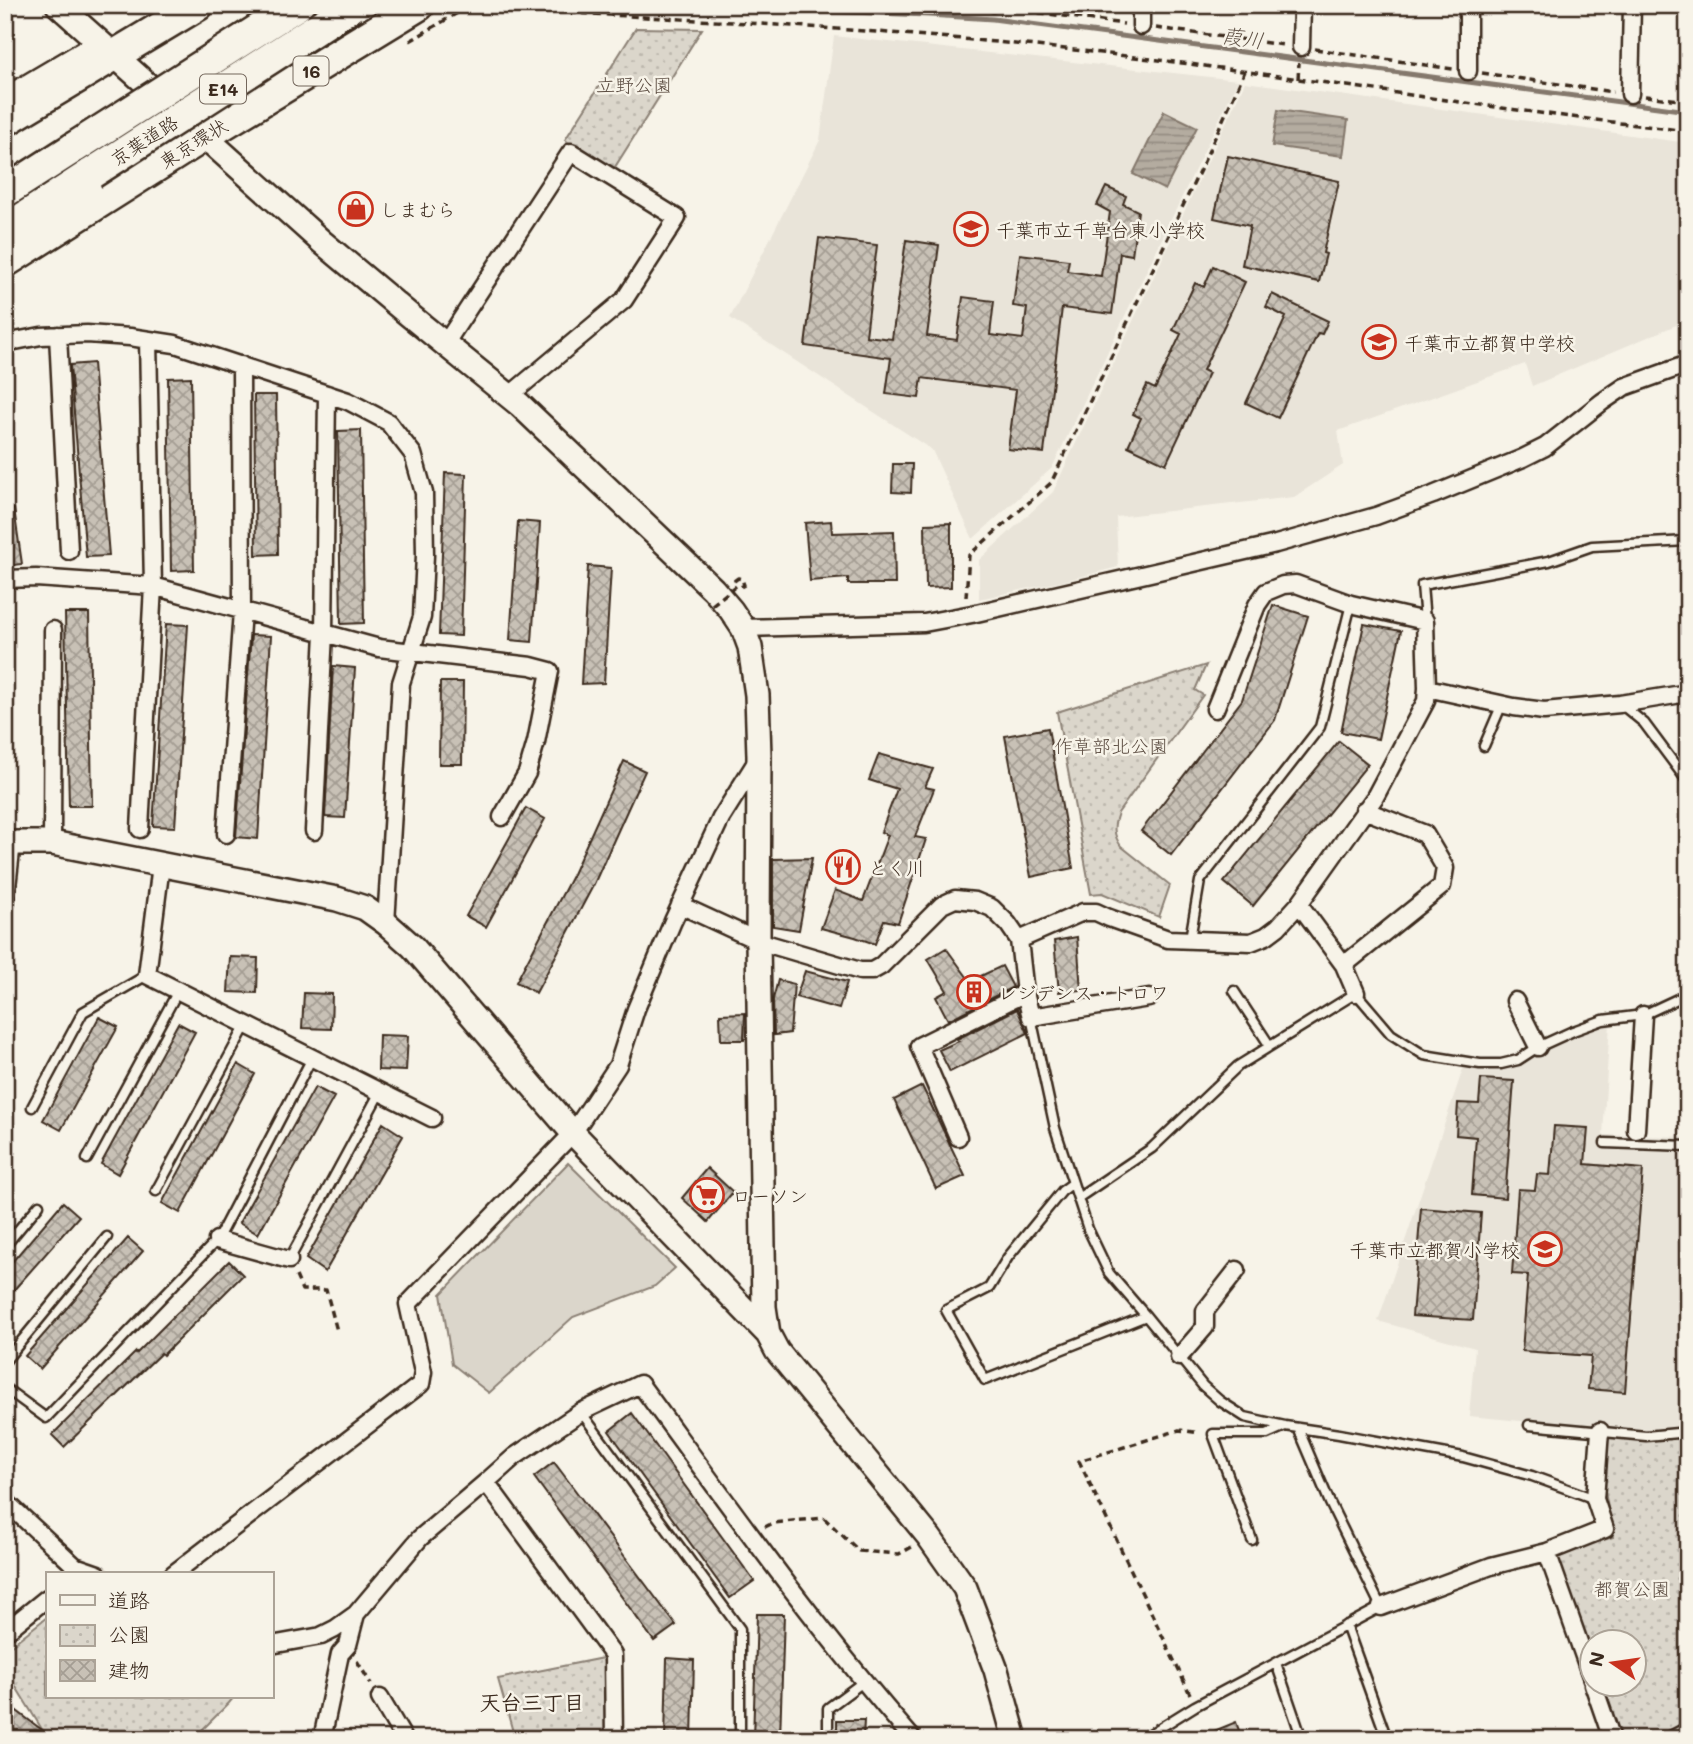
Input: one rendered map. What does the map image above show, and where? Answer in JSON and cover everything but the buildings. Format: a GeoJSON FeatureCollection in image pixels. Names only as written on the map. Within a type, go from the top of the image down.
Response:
{"type":"FeatureCollection","features":[{"type":"Feature","properties":{"kind":"highway"},"geometry":{"type":"LineString","coordinates":[[5,121],[106,48],[198,5]]}},
{"type":"Feature","properties":{"kind":"highway","name":"京葉道路"},"geometry":{"type":"LineString","coordinates":[[5,192],[297,5]]}},
{"type":"Feature","properties":{"kind":"highway","name":"京葉道路"},"geometry":{"type":"LineString","coordinates":[[5,230],[353,5]]}},
{"type":"Feature","properties":{"kind":"highway","name":"東京環状"},"geometry":{"type":"LineString","coordinates":[[5,262],[419,5]]}},
{"type":"Feature","properties":{"kind":"street"},"geometry":{"type":"LineString","coordinates":[[58,5],[323,242],[509,396],[713,589],[743,628],[750,647],[757,695],[764,1307],[768,1335]]}},
{"type":"Feature","properties":{"kind":"street"},"geometry":{"type":"LineString","coordinates":[[1141,5],[1141,26]]}},
{"type":"Feature","properties":{"kind":"street"},"geometry":{"type":"LineString","coordinates":[[1301,47],[1302,5]]}},
{"type":"Feature","properties":{"kind":"street"},"geometry":{"type":"LineString","coordinates":[[1468,5],[1468,71]]}},
{"type":"Feature","properties":{"kind":"street"},"geometry":{"type":"LineString","coordinates":[[1630,94],[1632,5]]}},
{"type":"Feature","properties":{"kind":"street"},"geometry":{"type":"LineString","coordinates":[[5,96],[106,48]]}},
{"type":"Feature","properties":{"kind":"street"},"geometry":{"type":"LineString","coordinates":[[445,344],[571,152],[677,218],[624,300],[509,396]]}},
{"type":"Feature","properties":{"kind":"street"},"geometry":{"type":"LineString","coordinates":[[5,343],[41,336],[87,334],[175,344],[348,401],[388,422],[413,454],[424,493],[422,617],[401,683],[386,923]]}},
{"type":"Feature","properties":{"kind":"street"},"geometry":{"type":"LineString","coordinates":[[58,335],[69,551]]}},
{"type":"Feature","properties":{"kind":"street"},"geometry":{"type":"LineString","coordinates":[[140,829],[153,586],[148,340]]}},
{"type":"Feature","properties":{"kind":"street"},"geometry":{"type":"LineString","coordinates":[[743,628],[925,623],[1276,544],[1376,516],[1523,458],[1545,447],[1624,387],[1688,364]]}},
{"type":"Feature","properties":{"kind":"street"},"geometry":{"type":"LineString","coordinates":[[226,834],[242,611],[241,365]]}},
{"type":"Feature","properties":{"kind":"street"},"geometry":{"type":"LineString","coordinates":[[314,831],[324,633],[327,394]]}},
{"type":"Feature","properties":{"kind":"street"},"geometry":{"type":"LineString","coordinates":[[5,579],[36,578],[153,586],[379,648],[531,666],[550,671],[527,773],[502,817]]}},
{"type":"Feature","properties":{"kind":"street"},"geometry":{"type":"LineString","coordinates":[[1019,940],[1083,912],[1096,912],[1168,939],[1251,942],[1278,927],[1298,904],[1375,797],[1426,701],[1425,621],[1351,604],[1296,584],[1283,585],[1266,592],[1257,605],[1215,709]]}},
{"type":"Feature","properties":{"kind":"street"},"geometry":{"type":"LineString","coordinates":[[52,843],[53,630]]}},
{"type":"Feature","properties":{"kind":"street"},"geometry":{"type":"LineString","coordinates":[[1427,688],[1544,711],[1620,704],[1688,693]]}},
{"type":"Feature","properties":{"kind":"street"},"geometry":{"type":"LineString","coordinates":[[176,1572],[421,1384],[424,1373],[408,1304],[573,1133],[618,1065],[636,1009],[680,905],[722,818],[759,756]]}},
{"type":"Feature","properties":{"kind":"street"},"geometry":{"type":"LineString","coordinates":[[1345,965],[1442,886],[1445,868],[1425,834],[1364,810]]}},
{"type":"Feature","properties":{"kind":"street"},"geometry":{"type":"LineString","coordinates":[[5,905],[9,843],[52,843],[337,899],[365,908],[386,923],[413,947],[573,1133],[768,1335],[778,1351],[929,1538],[965,1588],[996,1670],[1015,1739]]}},
{"type":"Feature","properties":{"kind":"street"},"geometry":{"type":"LineString","coordinates":[[162,865],[147,975],[432,1118]]}},
{"type":"Feature","properties":{"kind":"street"},"geometry":{"type":"LineString","coordinates":[[680,905],[758,941],[860,971],[872,971],[881,966],[942,905],[955,899],[975,901],[992,908],[1019,940],[1025,993],[1031,1017],[1149,998]]}},
{"type":"Feature","properties":{"kind":"street"},"geometry":{"type":"LineString","coordinates":[[1298,904],[1345,965],[1356,993]]}},
{"type":"Feature","properties":{"kind":"street"},"geometry":{"type":"LineString","coordinates":[[958,1137],[919,1046],[1025,993]]}},
{"type":"Feature","properties":{"kind":"street"},"geometry":{"type":"LineString","coordinates":[[1515,1001],[1538,1047]]}},
{"type":"Feature","properties":{"kind":"street"},"geometry":{"type":"LineString","coordinates":[[1636,1130],[1643,1015]]}},
{"type":"Feature","properties":{"kind":"street"},"geometry":{"type":"LineString","coordinates":[[217,1240],[289,1260]]}},
{"type":"Feature","properties":{"kind":"street"},"geometry":{"type":"LineString","coordinates":[[1179,1357],[1205,1327],[1205,1311],[1237,1270]]}},
{"type":"Feature","properties":{"kind":"street"},"geometry":{"type":"LineString","coordinates":[[273,1644],[321,1636],[335,1629],[356,1614],[420,1538],[514,1457],[581,1412],[640,1384],[863,1682],[913,1739]]}},
{"type":"Feature","properties":{"kind":"street"},"geometry":{"type":"LineString","coordinates":[[1381,1607],[1491,1566],[1547,1552],[1605,1529],[1595,1499],[1600,1431]]}},
{"type":"Feature","properties":{"kind":"street"},"geometry":{"type":"LineString","coordinates":[[486,1482],[613,1655],[614,1739]]}},
{"type":"Feature","properties":{"kind":"street"},"geometry":{"type":"LineString","coordinates":[[5,1502],[72,1570]]}},
{"type":"Feature","properties":{"kind":"street"},"geometry":{"type":"LineString","coordinates":[[1547,1552],[1578,1641]]}},
{"type":"Feature","properties":{"kind":"street"},"geometry":{"type":"LineString","coordinates":[[5,1632],[46,1599]]}},
{"type":"Feature","properties":{"kind":"street"},"geometry":{"type":"LineString","coordinates":[[322,1739],[340,1654],[348,1645],[356,1614]]}},
{"type":"Feature","properties":{"kind":"street"},"geometry":{"type":"LineString","coordinates":[[380,1698],[404,1739]]}},
{"type":"Feature","properties":{"kind":"street"},"geometry":{"type":"LineString","coordinates":[[1598,1698],[1612,1739]]}},
{"type":"Feature","properties":{"kind":"street"},"geometry":{"type":"LineString","coordinates":[[1673,1739],[1688,1731]]}},
{"type":"Feature","properties":{"kind":"lane"},"geometry":{"type":"LineString","coordinates":[[1425,621],[1422,585],[1549,561],[1592,546],[1688,541]]}},
{"type":"Feature","properties":{"kind":"lane"},"geometry":{"type":"LineString","coordinates":[[1190,940],[1200,881],[1320,727],[1351,604]]}},
{"type":"Feature","properties":{"kind":"lane"},"geometry":{"type":"LineString","coordinates":[[1484,746],[1502,704]]}},
{"type":"Feature","properties":{"kind":"lane"},"geometry":{"type":"LineString","coordinates":[[1620,704],[1644,723],[1688,782]]}},
{"type":"Feature","properties":{"kind":"lane"},"geometry":{"type":"LineString","coordinates":[[32,1107],[83,1012],[147,975]]}},
{"type":"Feature","properties":{"kind":"lane"},"geometry":{"type":"LineString","coordinates":[[87,1159],[178,991]]}},
{"type":"Feature","properties":{"kind":"lane"},"geometry":{"type":"LineString","coordinates":[[1234,991],[1270,1046]]}},
{"type":"Feature","properties":{"kind":"lane"},"geometry":{"type":"LineString","coordinates":[[1078,1198],[1152,1148],[1238,1066],[1356,993],[1391,1034],[1424,1055],[1480,1065],[1518,1060],[1538,1047],[1573,1031],[1603,1020],[1643,1015],[1688,994]]}},
{"type":"Feature","properties":{"kind":"lane"},"geometry":{"type":"LineString","coordinates":[[1031,1017],[1055,1128],[1088,1228],[1109,1273],[1203,1387],[1245,1417],[1463,1458],[1532,1476],[1595,1499]]}},
{"type":"Feature","properties":{"kind":"lane"},"geometry":{"type":"LineString","coordinates":[[156,1191],[246,1025]]}},
{"type":"Feature","properties":{"kind":"lane"},"geometry":{"type":"LineString","coordinates":[[5,1388],[46,1419],[217,1240],[312,1058]]}},
{"type":"Feature","properties":{"kind":"lane"},"geometry":{"type":"LineString","coordinates":[[289,1260],[380,1093]]}},
{"type":"Feature","properties":{"kind":"lane"},"geometry":{"type":"LineString","coordinates":[[1605,1143],[1688,1146]]}},
{"type":"Feature","properties":{"kind":"lane"},"geometry":{"type":"LineString","coordinates":[[1073,1183],[1062,1191],[1009,1257],[989,1288],[946,1310],[985,1380],[1146,1316]]}},
{"type":"Feature","properties":{"kind":"lane"},"geometry":{"type":"LineString","coordinates":[[5,1246],[39,1205]]}},
{"type":"Feature","properties":{"kind":"lane"},"geometry":{"type":"LineString","coordinates":[[5,1360],[107,1237]]}},
{"type":"Feature","properties":{"kind":"lane"},"geometry":{"type":"LineString","coordinates":[[581,1412],[740,1629],[740,1739]]}},
{"type":"Feature","properties":{"kind":"lane"},"geometry":{"type":"LineString","coordinates":[[1529,1425],[1646,1436],[1688,1432]]}},
{"type":"Feature","properties":{"kind":"lane"},"geometry":{"type":"LineString","coordinates":[[1252,1540],[1213,1434],[1267,1434],[1285,1426]]}},
{"type":"Feature","properties":{"kind":"lane"},"geometry":{"type":"LineString","coordinates":[[1142,1739],[1195,1706],[1381,1607],[1330,1503],[1298,1428]]}},
{"type":"Feature","properties":{"kind":"lane"},"geometry":{"type":"LineString","coordinates":[[1346,1625],[1387,1739]]}},
{"type":"Feature","properties":{"kind":"lane"},"geometry":{"type":"LineString","coordinates":[[1276,1663],[1302,1739]]}},
{"type":"Feature","properties":{"kind":"lane"},"geometry":{"type":"LineString","coordinates":[[828,1739],[828,1708],[863,1682]]}},
{"type":"Feature","properties":{"kind":"path"},"geometry":{"type":"LineString","coordinates":[[965,5],[993,6],[1688,101]]}},
{"type":"Feature","properties":{"kind":"path"},"geometry":{"type":"LineString","coordinates":[[410,41],[459,12],[463,6],[769,24],[1074,50],[1688,131]]}},
{"type":"Feature","properties":{"kind":"path"},"geometry":{"type":"LineString","coordinates":[[958,601],[966,599],[969,555],[1051,483],[1245,71]]}},
{"type":"Feature","properties":{"kind":"path"},"geometry":{"type":"LineString","coordinates":[[712,605],[735,583]]}},
{"type":"Feature","properties":{"kind":"path"},"geometry":{"type":"LineString","coordinates":[[289,1260],[302,1290],[326,1290],[337,1331]]}},
{"type":"Feature","properties":{"kind":"path"},"geometry":{"type":"LineString","coordinates":[[1195,1706],[1079,1461],[1179,1430],[1213,1434]]}},
{"type":"Feature","properties":{"kind":"path"},"geometry":{"type":"LineString","coordinates":[[751,1535],[773,1523],[824,1518],[859,1551],[899,1554],[929,1538]]}},
{"type":"Feature","properties":{"kind":"path"},"geometry":{"type":"LineString","coordinates":[[348,1645],[380,1698]]}},
{"type":"Feature","properties":{"kind":"shaded area","name":"千葉市立千草台東小学校"},"geometry":{"type":"Polygon","coordinates":[[[834,36],[1238,80],[1052,468],[973,539],[932,450],[730,318],[820,140],[834,36]]]}},
{"type":"Feature","properties":{"kind":"shaded area","name":"千葉市立都賀中学校"},"geometry":{"type":"Polygon","coordinates":[[[1245,82],[1688,143],[1688,320],[1532,386],[1525,364],[1338,431],[1343,465],[1294,497],[1116,517],[1118,567],[979,599],[979,560],[1053,492],[1245,82]]]}},
{"type":"Feature","properties":{"kind":"shaded area"},"geometry":{"type":"Polygon","coordinates":[[[1278,110],[1348,120],[1343,156],[1272,146],[1278,110]]]}},
{"type":"Feature","properties":{"kind":"shaded area"},"geometry":{"type":"Polygon","coordinates":[[[1164,111],[1197,127],[1165,190],[1133,174],[1164,111]]]}},
{"type":"Feature","properties":{"kind":"shaded area","name":"千葉市立都賀小学校"},"geometry":{"type":"Polygon","coordinates":[[[1610,1023],[1603,1135],[1688,1137],[1688,1428],[1646,1433],[1469,1416],[1475,1348],[1378,1321],[1464,1066],[1483,1069],[1522,1061],[1570,1036],[1610,1023]]]}},
{"type":"Feature","properties":{"kind":"green space","name":"立野公園"},"geometry":{"type":"Polygon","coordinates":[[[636,28],[702,29],[613,170],[565,140],[636,28]]]}},
{"type":"Feature","properties":{"kind":"green space","name":"作草部北公園"},"geometry":{"type":"Polygon","coordinates":[[[1206,665],[1195,690],[1203,695],[1118,813],[1115,822],[1115,834],[1121,846],[1170,885],[1159,917],[1102,893],[1091,894],[1057,712],[1206,665]]]}},
{"type":"Feature","properties":{"kind":"green space"},"geometry":{"type":"Polygon","coordinates":[[[568,1163],[675,1268],[655,1286],[573,1317],[489,1393],[452,1364],[441,1294],[568,1163]]]}},
{"type":"Feature","properties":{"kind":"green space","name":"都賀公園"},"geometry":{"type":"Polygon","coordinates":[[[1595,1435],[1662,1440],[1688,1437],[1688,1721],[1655,1737],[1619,1739],[1605,1698],[1648,1698],[1648,1628],[1579,1628],[1554,1555],[1613,1537],[1595,1435]]]}},
{"type":"Feature","properties":{"kind":"green space"},"geometry":{"type":"Polygon","coordinates":[[[46,1618],[46,1698],[233,1698],[193,1739],[48,1739],[5,1669],[5,1650],[46,1618]]]}},
{"type":"Feature","properties":{"kind":"green space"},"geometry":{"type":"Polygon","coordinates":[[[603,1658],[607,1674],[605,1739],[515,1739],[498,1679],[603,1658]]]}},
{"type":"Feature","properties":{"kind":"waterway","name":"葭川"},"geometry":{"type":"LineString","coordinates":[[668,5],[993,19],[1688,111]]}},
{"type":"Feature","properties":{"kind":"place","name":"しまむら"},"geometry":{"type":"Point","coordinates":[356,209]}},
{"type":"Feature","properties":{"kind":"place","name":"千葉市立千草台東小学校"},"geometry":{"type":"Point","coordinates":[971,229]}},
{"type":"Feature","properties":{"kind":"place","name":"千葉市立都賀中学校"},"geometry":{"type":"Point","coordinates":[1379,342]}},
{"type":"Feature","properties":{"kind":"place","name":"とく川"},"geometry":{"type":"Point","coordinates":[843,867]}},
{"type":"Feature","properties":{"kind":"place","name":"レジデンス・トロワ"},"geometry":{"type":"Point","coordinates":[974,992]}},
{"type":"Feature","properties":{"kind":"place","name":"ローソン"},"geometry":{"type":"Point","coordinates":[707,1195]}},
{"type":"Feature","properties":{"kind":"place","name":"千葉市立都賀小学校"},"geometry":{"type":"Point","coordinates":[1545,1249]}},
{"type":"Feature","properties":{"kind":"district","name":"天台三丁目"},"geometry":{"type":"Point","coordinates":[532,1701]}}]}
